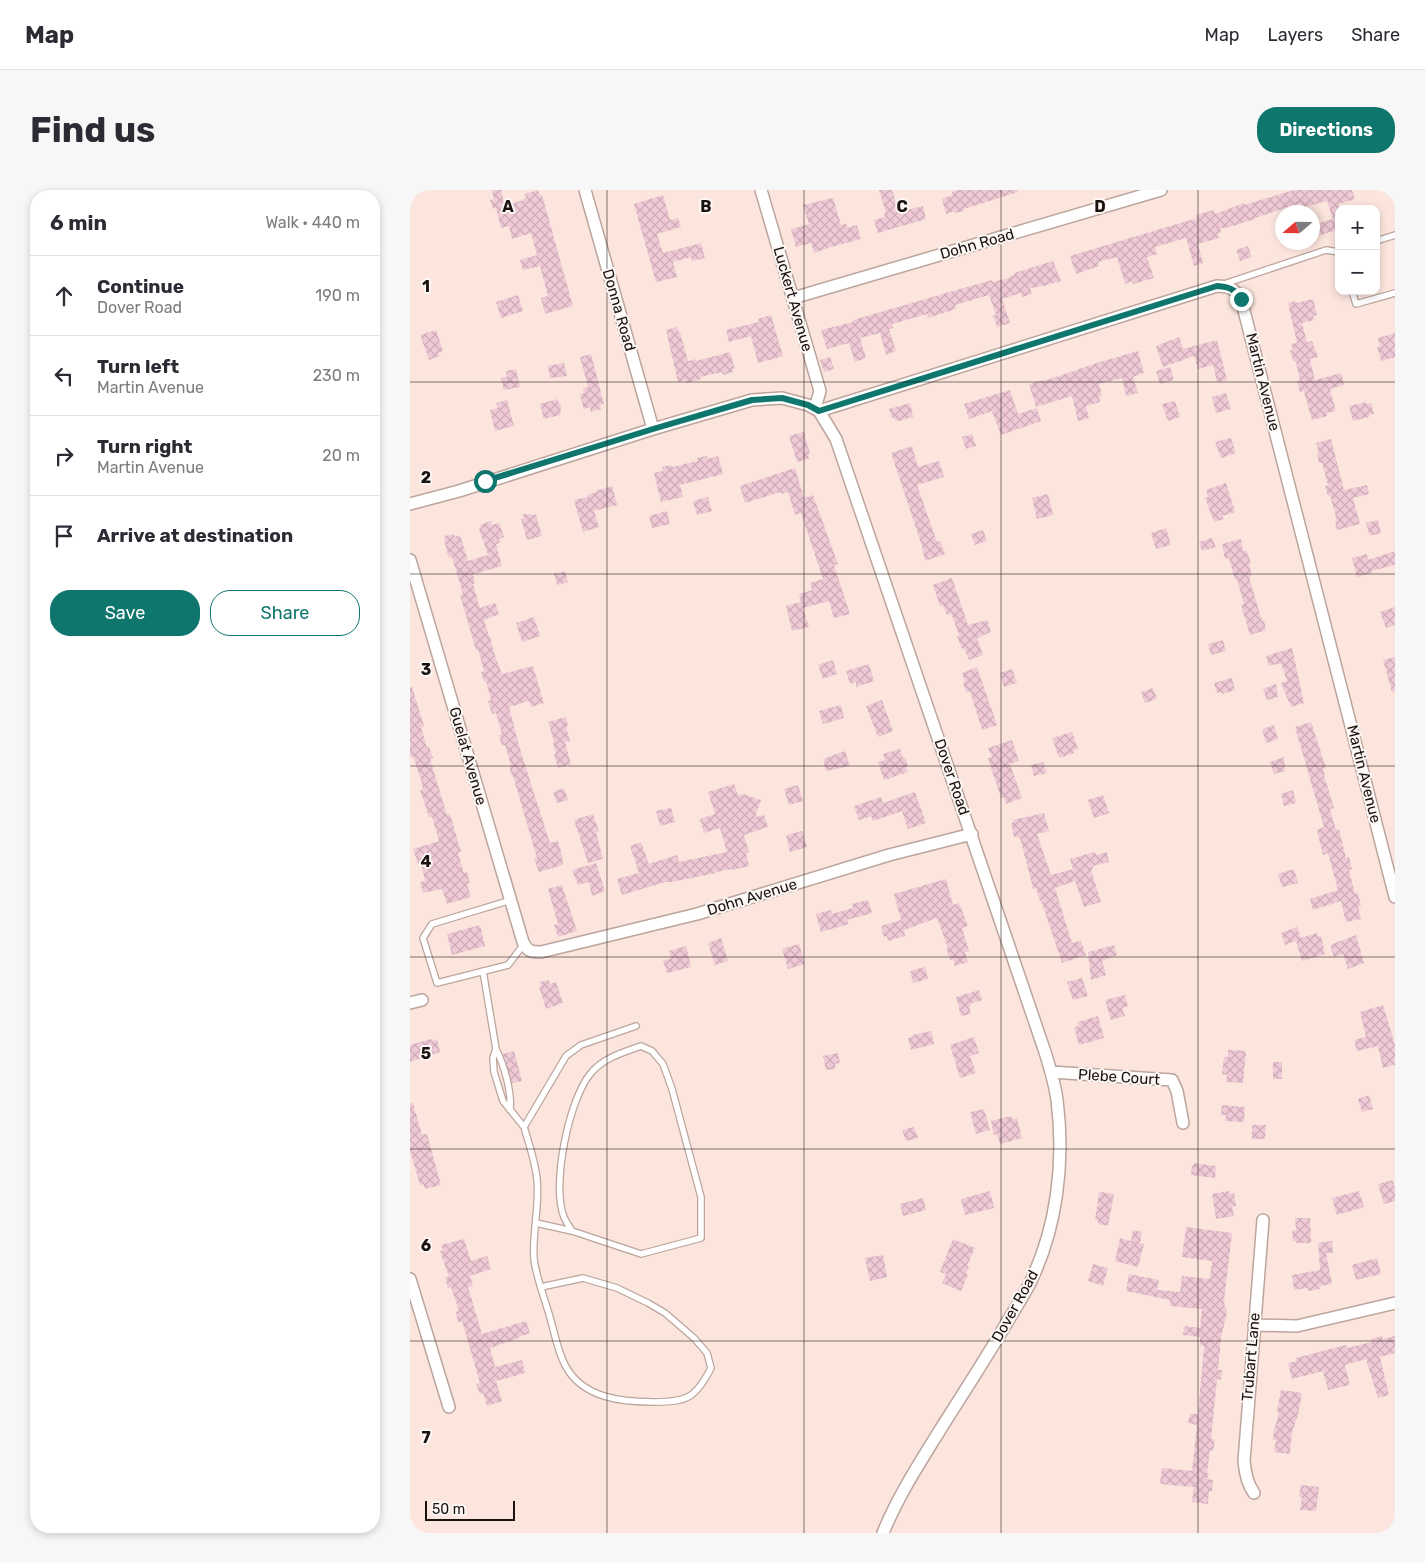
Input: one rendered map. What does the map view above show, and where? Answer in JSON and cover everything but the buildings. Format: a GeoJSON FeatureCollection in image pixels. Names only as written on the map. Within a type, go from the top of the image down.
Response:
{"type":"FeatureCollection","features":[{"type":"Feature","properties":{"kind":"street","name":"Donna Road"},"geometry":{"type":"LineString","coordinates":[[585,190],[653,429]]}},
{"type":"Feature","properties":{"kind":"street","name":"Luckert Avenue"},"geometry":{"type":"LineString","coordinates":[[761,190],[820,391],[817,410]]}},
{"type":"Feature","properties":{"kind":"street","name":"Dohn Road"},"geometry":{"type":"LineString","coordinates":[[793,298],[1161,190]]}},
{"type":"Feature","properties":{"kind":"street"},"geometry":{"type":"LineString","coordinates":[[410,504],[752,400],[782,398],[808,405],[817,410],[1217,286]]}},
{"type":"Feature","properties":{"kind":"street","name":"Martin Avenue"},"geometry":{"type":"LineString","coordinates":[[1217,286],[1228,286],[1241,299],[1395,897]]}},
{"type":"Feature","properties":{"kind":"street","name":"Dover Road"},"geometry":{"type":"LineString","coordinates":[[817,410],[836,439],[844,457],[1051,1072],[1057,1099],[1060,1151],[1058,1184],[1052,1219],[1042,1255],[1029,1286],[905,1486],[891,1512],[883,1533]]}},
{"type":"Feature","properties":{"kind":"street","name":"Guelat Avenue"},"geometry":{"type":"LineString","coordinates":[[410,560],[511,900],[527,947]]}},
{"type":"Feature","properties":{"kind":"street","name":"Dohn Avenue"},"geometry":{"type":"LineString","coordinates":[[527,947],[541,952],[697,914],[889,855],[972,834]]}},
{"type":"Feature","properties":{"kind":"street"},"geometry":{"type":"LineString","coordinates":[[410,1003],[422,1000]]}},
{"type":"Feature","properties":{"kind":"street","name":"Plebe Court"},"geometry":{"type":"LineString","coordinates":[[1051,1072],[1172,1080],[1177,1091],[1183,1123]]}},
{"type":"Feature","properties":{"kind":"street","name":"Trubart Lane"},"geometry":{"type":"LineString","coordinates":[[1254,1493],[1250,1488],[1244,1471],[1244,1461],[1264,1220]]}},
{"type":"Feature","properties":{"kind":"street"},"geometry":{"type":"LineString","coordinates":[[410,1279],[449,1407]]}},
{"type":"Feature","properties":{"kind":"street"},"geometry":{"type":"LineString","coordinates":[[1254,1325],[1297,1326],[1395,1303]]}},
{"type":"Feature","properties":{"kind":"lane"},"geometry":{"type":"LineString","coordinates":[[1380,240],[1395,235]]}},
{"type":"Feature","properties":{"kind":"lane"},"geometry":{"type":"LineString","coordinates":[[1217,286],[1326,250],[1335,251]]}},
{"type":"Feature","properties":{"kind":"lane"},"geometry":{"type":"LineString","coordinates":[[1353,295],[1356,304],[1395,293]]}},
{"type":"Feature","properties":{"kind":"lane"},"geometry":{"type":"LineString","coordinates":[[511,900],[432,924],[424,938],[437,983],[508,965],[527,947]]}},
{"type":"Feature","properties":{"kind":"lane"},"geometry":{"type":"LineString","coordinates":[[483,971],[496,1049],[493,1058],[494,1072],[503,1101],[524,1127],[531,1147],[537,1180],[534,1260],[541,1286],[564,1364],[574,1380],[594,1393],[619,1401],[675,1402],[693,1395],[704,1382],[711,1368],[706,1353],[694,1338],[665,1313],[617,1288],[583,1278],[541,1286]]}},
{"type":"Feature","properties":{"kind":"lane"},"geometry":{"type":"LineString","coordinates":[[524,1127],[566,1056],[581,1045],[636,1026]]}},
{"type":"Feature","properties":{"kind":"lane"},"geometry":{"type":"LineString","coordinates":[[536,1223],[572,1231],[641,1254],[701,1238],[701,1197],[672,1089],[663,1064],[652,1050],[641,1046],[616,1055],[602,1063],[591,1072],[577,1096],[567,1132],[560,1173],[560,1195],[564,1217],[572,1231]]}},
{"type":"Feature","properties":{"kind":"route"},"geometry":{"type":"LineString","coordinates":[[485,481],[752,400],[782,398],[808,405],[819,411],[1217,286],[1228,286],[1241,299]]}}]}
